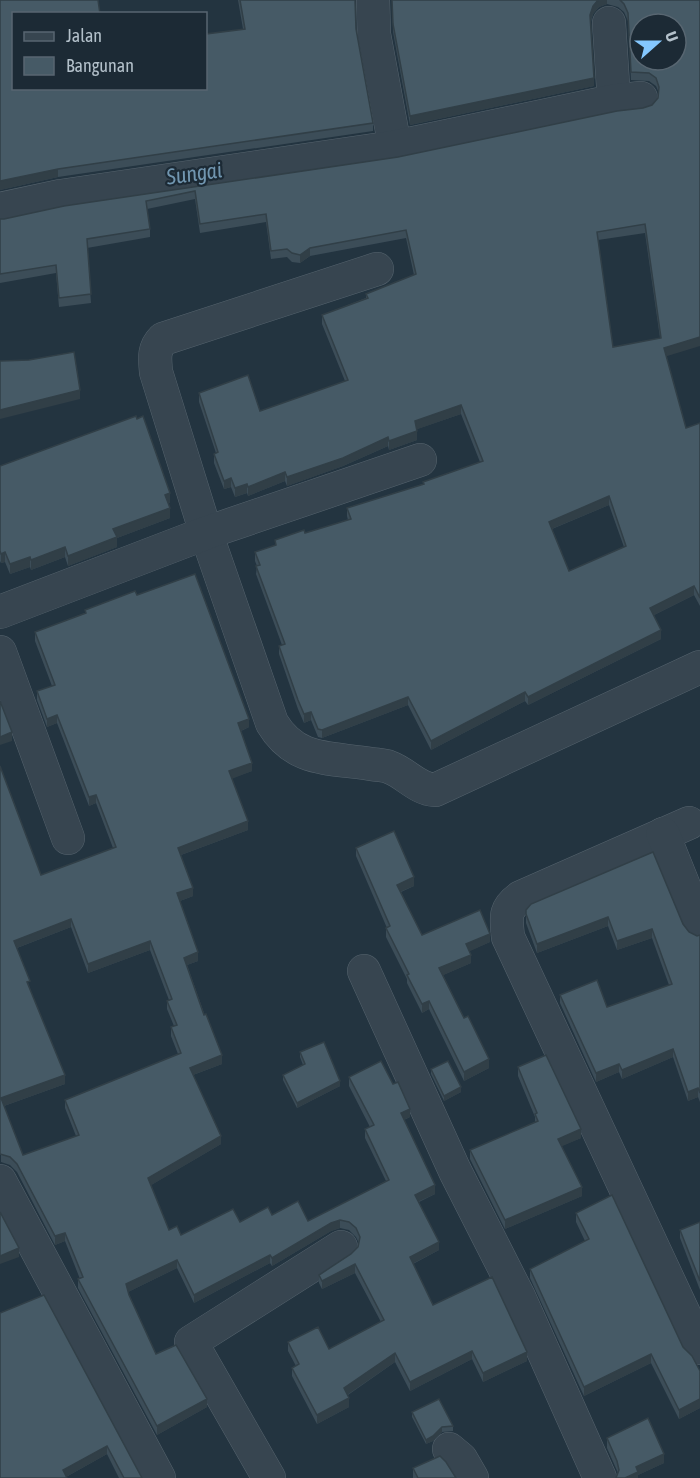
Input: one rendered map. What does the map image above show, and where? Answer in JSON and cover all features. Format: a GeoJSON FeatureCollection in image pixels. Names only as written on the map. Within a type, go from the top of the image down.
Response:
{"type":"FeatureCollection","features":[{"type":"Feature","properties":{"kind":"street"},"geometry":{"type":"LineString","coordinates":[[373,0],[374,34],[395,147]]}},
{"type":"Feature","properties":{"kind":"street"},"geometry":{"type":"LineString","coordinates":[[0,209],[61,196],[395,147],[627,100],[609,23]]}},
{"type":"Feature","properties":{"kind":"street"},"geometry":{"type":"LineString","coordinates":[[377,269],[164,339],[157,346],[154,356],[156,372],[206,533],[272,723],[281,738],[295,748],[317,757],[389,767],[423,788],[435,790],[700,667]]}},
{"type":"Feature","properties":{"kind":"street"},"geometry":{"type":"LineString","coordinates":[[0,612],[206,533],[420,460]]}},
{"type":"Feature","properties":{"kind":"street"},"geometry":{"type":"LineString","coordinates":[[0,652],[68,838]]}},
{"type":"Feature","properties":{"kind":"street"},"geometry":{"type":"LineString","coordinates":[[700,926],[676,829],[521,897],[512,903],[508,910],[507,929],[508,937],[700,1347]]}},
{"type":"Feature","properties":{"kind":"street"},"geometry":{"type":"LineString","coordinates":[[364,971],[455,1170],[519,1296],[600,1478]]}},
{"type":"Feature","properties":{"kind":"street"},"geometry":{"type":"LineString","coordinates":[[0,1181],[159,1478]]}},
{"type":"Feature","properties":{"kind":"street"},"geometry":{"type":"LineString","coordinates":[[269,1478],[191,1342],[341,1247]]}},
{"type":"Feature","properties":{"kind":"street"},"geometry":{"type":"LineString","coordinates":[[449,1449],[461,1459],[472,1478]]}},
{"type":"Feature","properties":{"kind":"building"},"geometry":{"type":"Polygon","coordinates":[[[0,0],[98,0],[100,12],[12,12],[12,90],[207,90],[207,34],[245,29],[240,0],[355,0],[356,29],[373,123],[58,169],[0,181],[0,0]]]}},
{"type":"Feature","properties":{"kind":"building"},"geometry":{"type":"Polygon","coordinates":[[[392,0],[598,0],[590,15],[594,78],[410,116],[393,24],[392,0]]]}},
{"type":"Feature","properties":{"kind":"building"},"geometry":{"type":"Polygon","coordinates":[[[620,0],[700,0],[700,337],[664,348],[686,428],[700,423],[700,598],[694,586],[650,608],[661,630],[528,697],[525,692],[431,741],[408,697],[322,730],[318,729],[311,712],[304,714],[298,700],[279,646],[285,644],[256,566],[260,565],[255,552],[276,545],[275,540],[304,530],[305,533],[351,519],[347,508],[424,484],[423,482],[483,461],[461,405],[415,421],[417,431],[389,441],[388,437],[343,458],[287,477],[285,472],[248,487],[247,484],[235,488],[231,478],[224,481],[214,454],[218,452],[199,393],[248,375],[260,411],[348,380],[322,315],[368,298],[366,294],[416,274],[406,230],[310,248],[300,255],[287,249],[271,251],[266,214],[200,224],[195,191],[146,201],[150,229],[87,239],[91,294],[59,298],[56,265],[0,274],[0,219],[64,206],[398,157],[617,111],[643,108],[652,105],[658,98],[659,87],[656,78],[649,73],[631,72],[688,72],[688,12],[628,13],[620,0]],[[645,224],[597,232],[613,347],[661,338],[645,224]],[[609,496],[549,522],[569,571],[626,546],[609,496]]]}},
{"type":"Feature","properties":{"kind":"building"},"geometry":{"type":"Polygon","coordinates":[[[74,352],[80,390],[0,410],[0,361],[29,360],[74,352]]]}},
{"type":"Feature","properties":{"kind":"building"},"geometry":{"type":"Polygon","coordinates":[[[136,416],[137,419],[143,416],[170,493],[165,495],[170,508],[113,529],[117,537],[68,556],[65,547],[31,560],[30,557],[10,564],[5,552],[1,554],[0,551],[0,466],[136,416]]]}},
{"type":"Feature","properties":{"kind":"building"},"geometry":{"type":"Polygon","coordinates":[[[195,574],[249,719],[238,723],[252,763],[229,771],[248,821],[178,848],[193,888],[177,893],[198,952],[184,958],[204,1015],[206,1014],[222,1055],[190,1068],[221,1136],[148,1178],[169,1230],[177,1226],[181,1235],[233,1209],[240,1222],[268,1207],[272,1215],[298,1201],[308,1221],[389,1180],[365,1129],[374,1125],[349,1077],[381,1061],[393,1084],[398,1082],[410,1109],[401,1113],[435,1185],[415,1195],[439,1242],[410,1257],[433,1305],[492,1277],[527,1352],[483,1373],[472,1351],[410,1382],[395,1353],[344,1388],[349,1398],[317,1415],[292,1368],[299,1364],[288,1342],[318,1327],[329,1349],[384,1320],[355,1264],[322,1281],[319,1275],[358,1247],[360,1237],[356,1228],[349,1222],[340,1220],[272,1258],[270,1255],[194,1295],[177,1260],[126,1284],[156,1354],[176,1345],[207,1399],[157,1426],[78,1279],[83,1277],[65,1233],[55,1236],[17,1164],[10,1157],[0,1154],[0,766],[41,875],[116,847],[96,795],[89,797],[57,715],[47,719],[37,691],[55,685],[35,632],[135,591],[137,595],[195,574]],[[71,919],[14,941],[30,981],[27,982],[65,1075],[1,1098],[23,1155],[79,1135],[65,1100],[181,1053],[171,1027],[177,1025],[167,1001],[172,999],[150,941],[88,964],[71,919]]]}},
{"type":"Feature","properties":{"kind":"building"},"geometry":{"type":"Polygon","coordinates":[[[0,701],[12,732],[0,737],[0,701]]]}},
{"type":"Feature","properties":{"kind":"building"},"geometry":{"type":"Polygon","coordinates":[[[394,831],[414,877],[397,885],[422,935],[480,910],[490,934],[466,944],[471,955],[439,968],[464,1018],[468,1016],[489,1059],[464,1072],[429,1001],[422,1004],[407,975],[409,974],[386,928],[390,926],[356,848],[394,831]]]}},
{"type":"Feature","properties":{"kind":"building"},"geometry":{"type":"Polygon","coordinates":[[[653,852],[683,924],[689,932],[700,935],[700,1093],[698,1088],[688,1092],[673,1049],[622,1070],[619,1064],[596,1073],[560,995],[597,980],[607,1007],[672,984],[652,929],[617,941],[608,917],[537,944],[526,914],[531,904],[653,852]]]}},
{"type":"Feature","properties":{"kind":"building"},"geometry":{"type":"Polygon","coordinates":[[[324,1042],[340,1081],[297,1103],[283,1075],[305,1064],[300,1052],[324,1042]]]}},
{"type":"Feature","properties":{"kind":"building"},"geometry":{"type":"Polygon","coordinates":[[[546,1055],[581,1129],[558,1139],[582,1187],[505,1220],[470,1150],[538,1121],[535,1114],[537,1113],[518,1067],[546,1055]]]}},
{"type":"Feature","properties":{"kind":"building"},"geometry":{"type":"Polygon","coordinates":[[[448,1061],[461,1087],[444,1096],[431,1069],[448,1061]]]}},
{"type":"Feature","properties":{"kind":"building"},"geometry":{"type":"Polygon","coordinates":[[[612,1195],[683,1347],[692,1356],[700,1371],[700,1399],[679,1410],[651,1354],[584,1387],[530,1269],[589,1239],[576,1213],[612,1195]]]}},
{"type":"Feature","properties":{"kind":"building"},"geometry":{"type":"Polygon","coordinates":[[[0,1212],[19,1248],[0,1256],[0,1212]]]}},
{"type":"Feature","properties":{"kind":"building"},"geometry":{"type":"Polygon","coordinates":[[[700,1222],[700,1281],[680,1230],[700,1222]]]}},
{"type":"Feature","properties":{"kind":"building"},"geometry":{"type":"Polygon","coordinates":[[[44,1295],[142,1478],[124,1478],[107,1446],[63,1470],[67,1478],[0,1478],[0,1313],[44,1295]]]}},
{"type":"Feature","properties":{"kind":"building"},"geometry":{"type":"Polygon","coordinates":[[[439,1399],[453,1426],[442,1427],[426,1440],[412,1412],[439,1399]]]}},
{"type":"Feature","properties":{"kind":"building"},"geometry":{"type":"Polygon","coordinates":[[[648,1418],[664,1454],[636,1467],[638,1472],[625,1478],[616,1478],[619,1470],[617,1461],[607,1438],[648,1418]]]}},
{"type":"Feature","properties":{"kind":"building"},"geometry":{"type":"Polygon","coordinates":[[[440,1456],[456,1478],[418,1478],[413,1468],[440,1456]]]}},
{"type":"Feature","properties":{"kind":"water label","name":"Sungai"},"geometry":{"type":"Point","coordinates":[194,173]}}]}
